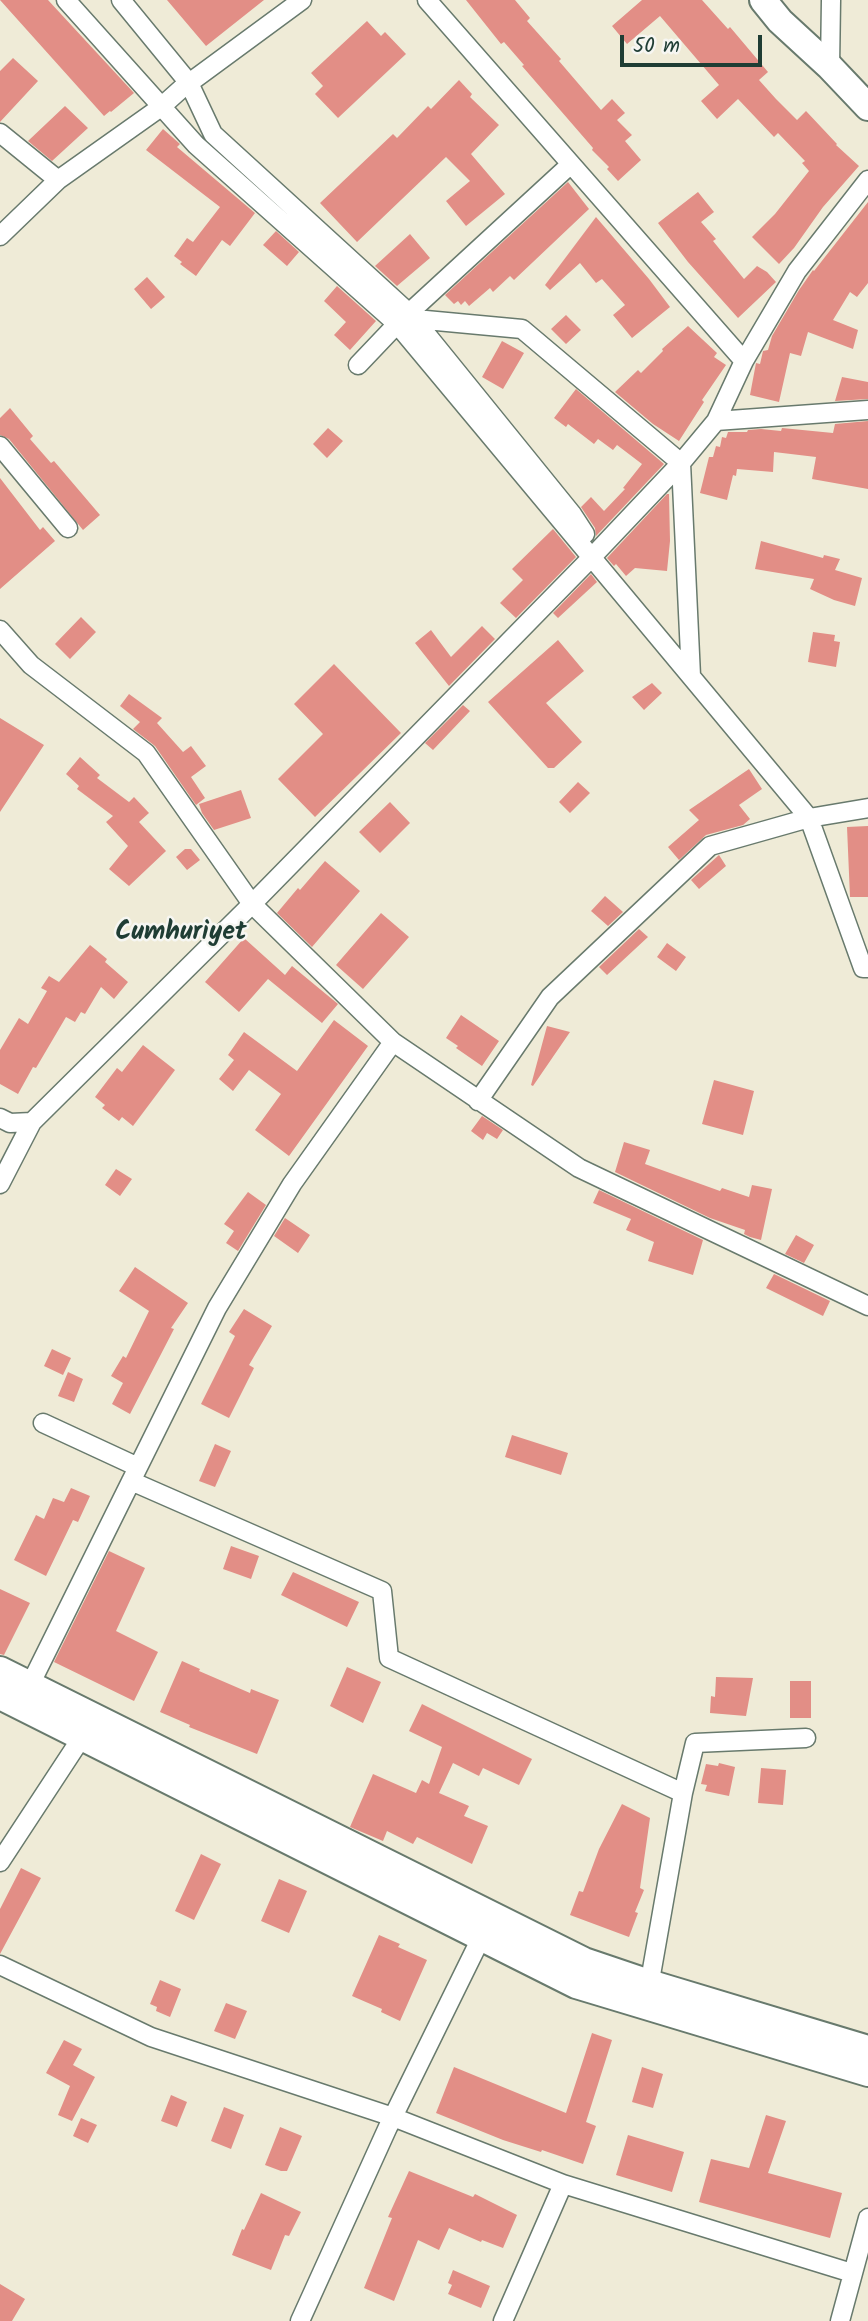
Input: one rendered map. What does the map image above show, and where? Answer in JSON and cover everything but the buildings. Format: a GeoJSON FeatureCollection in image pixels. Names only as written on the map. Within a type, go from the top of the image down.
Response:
{"type":"FeatureCollection","features":[{"type":"Feature","properties":{"kind":"street"},"geometry":{"type":"LineString","coordinates":[[66,0],[196,145],[407,319],[522,329],[681,463],[691,676]]}},
{"type":"Feature","properties":{"kind":"street"},"geometry":{"type":"LineString","coordinates":[[121,0],[189,83],[213,134],[407,319],[572,514],[586,536],[592,557],[809,818],[863,968],[868,968]]}},
{"type":"Feature","properties":{"kind":"street"},"geometry":{"type":"LineString","coordinates":[[0,236],[58,180],[161,107],[189,83],[302,0]]}},
{"type":"Feature","properties":{"kind":"street"},"geometry":{"type":"LineString","coordinates":[[427,0],[744,361]]}},
{"type":"Feature","properties":{"kind":"street"},"geometry":{"type":"LineString","coordinates":[[763,0],[780,21],[868,107]]}},
{"type":"Feature","properties":{"kind":"street"},"geometry":{"type":"LineString","coordinates":[[830,67],[831,0]]}},
{"type":"Feature","properties":{"kind":"street"},"geometry":{"type":"LineString","coordinates":[[0,133],[58,180]]}},
{"type":"Feature","properties":{"kind":"street"},"geometry":{"type":"LineString","coordinates":[[358,365],[571,164]]}},
{"type":"Feature","properties":{"kind":"street"},"geometry":{"type":"LineString","coordinates":[[0,1184],[32,1122],[251,904],[681,463],[716,421],[744,361],[797,271],[868,180]]}},
{"type":"Feature","properties":{"kind":"street"},"geometry":{"type":"LineString","coordinates":[[716,421],[868,410]]}},
{"type":"Feature","properties":{"kind":"street"},"geometry":{"type":"LineString","coordinates":[[0,446],[68,528]]}},
{"type":"Feature","properties":{"kind":"street"},"geometry":{"type":"LineString","coordinates":[[0,630],[31,665],[146,753],[251,904],[393,1042],[579,1168],[868,1306]]}},
{"type":"Feature","properties":{"kind":"street"},"geometry":{"type":"LineString","coordinates":[[478,1101],[550,997],[710,846],[809,818],[868,808]]}},
{"type":"Feature","properties":{"kind":"street"},"geometry":{"type":"LineString","coordinates":[[16,1695],[135,1474],[217,1308],[292,1184],[393,1042]]}},
{"type":"Feature","properties":{"kind":"street"},"geometry":{"type":"LineString","coordinates":[[0,1118],[10,1123],[32,1122]]}},
{"type":"Feature","properties":{"kind":"street"},"geometry":{"type":"LineString","coordinates":[[43,1423],[135,1474],[382,1591],[389,1658],[683,1793]]}},
{"type":"Feature","properties":{"kind":"street"},"geometry":{"type":"LineString","coordinates":[[0,1671],[16,1695],[82,1737],[576,1985],[647,1995],[868,2049]]}},
{"type":"Feature","properties":{"kind":"street"},"geometry":{"type":"LineString","coordinates":[[16,1695],[584,1961],[647,1995],[868,2073]]}},
{"type":"Feature","properties":{"kind":"street"},"geometry":{"type":"LineString","coordinates":[[0,1862],[82,1737]]}},
{"type":"Feature","properties":{"kind":"street"},"geometry":{"type":"LineString","coordinates":[[647,1995],[683,1793],[695,1743],[806,1738]]}},
{"type":"Feature","properties":{"kind":"street"},"geometry":{"type":"LineString","coordinates":[[300,2321],[393,2117],[481,1938]]}},
{"type":"Feature","properties":{"kind":"street"},"geometry":{"type":"LineString","coordinates":[[0,1965],[151,2037],[393,2117],[563,2184],[852,2273]]}},
{"type":"Feature","properties":{"kind":"street"},"geometry":{"type":"LineString","coordinates":[[503,2321],[563,2184]]}},
{"type":"Feature","properties":{"kind":"street"},"geometry":{"type":"LineString","coordinates":[[840,2321],[868,2218]]}},
{"type":"Feature","properties":{"kind":"district","name":"Cumhuriyet"},"geometry":{"type":"Point","coordinates":[181,935]}}]}
